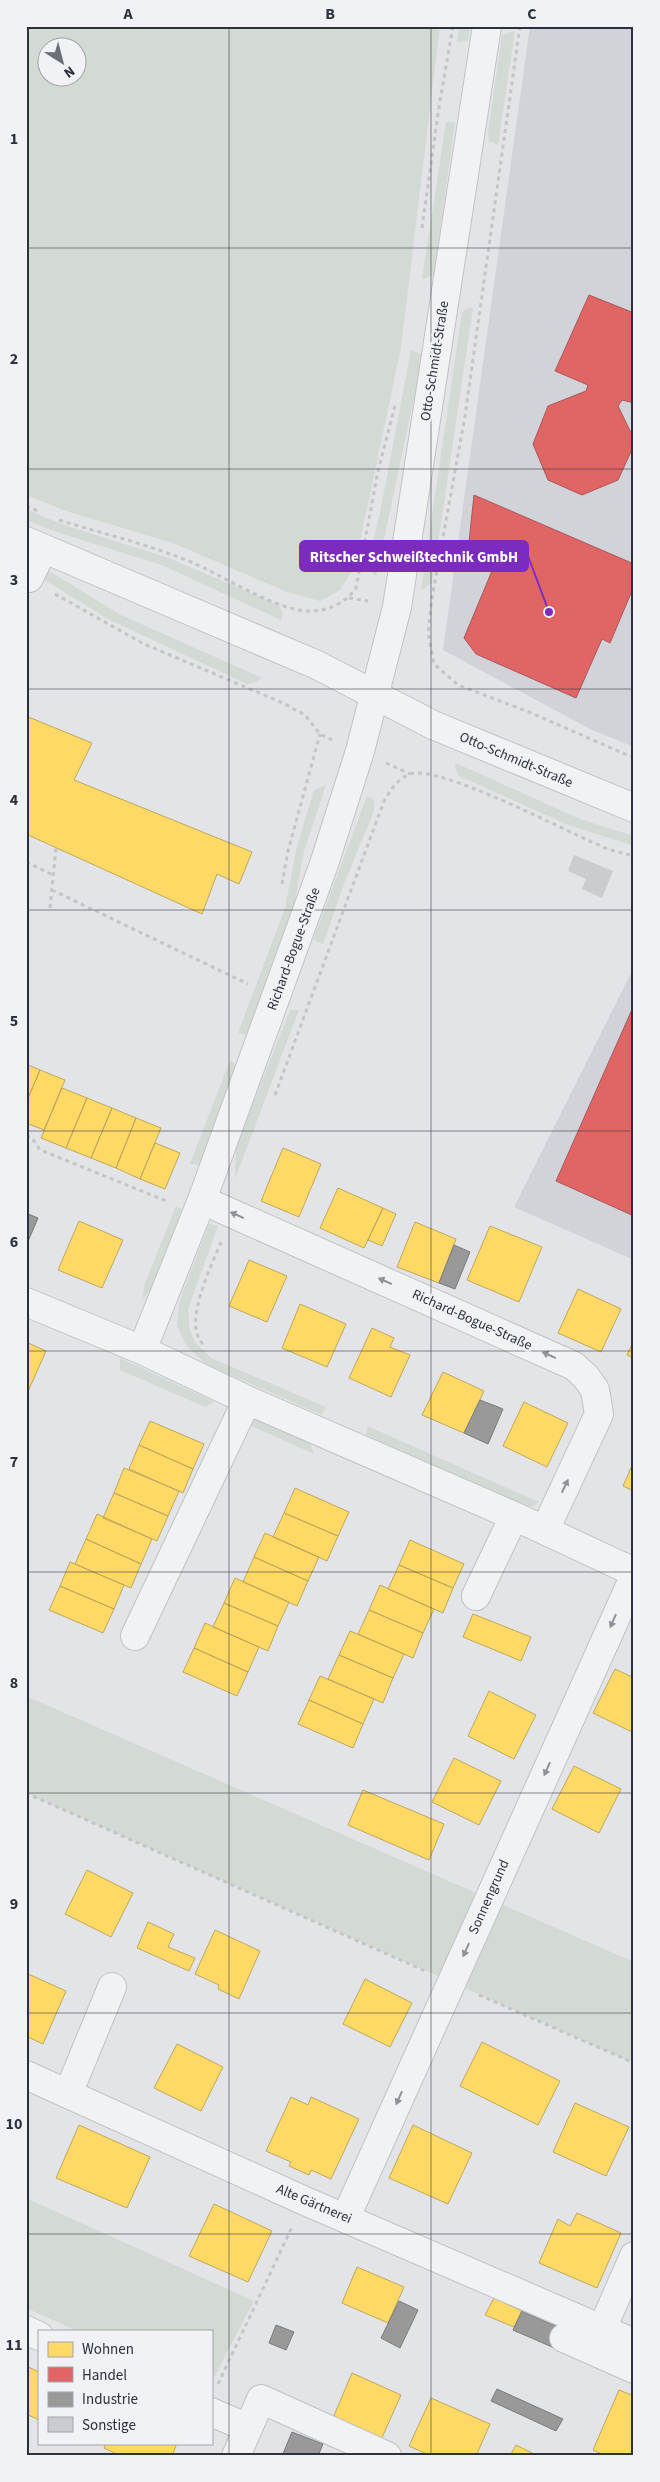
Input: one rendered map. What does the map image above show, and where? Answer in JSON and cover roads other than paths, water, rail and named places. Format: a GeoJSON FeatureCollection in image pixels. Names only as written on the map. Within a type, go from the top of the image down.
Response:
{"type":"FeatureCollection","features":[{"type":"Feature","properties":{"kind":"street","name":"Otto-Schmidt-Straße"},"geometry":{"type":"LineString","coordinates":[[374,694],[397,607],[487,26]]}},
{"type":"Feature","properties":{"kind":"street","name":"Otto-Schmidt-Straße"},"geometry":{"type":"LineString","coordinates":[[35,545],[308,662],[432,725],[634,808]]}},
{"type":"Feature","properties":{"kind":"street"},"geometry":{"type":"LineString","coordinates":[[29,578],[35,545]]}},
{"type":"Feature","properties":{"kind":"street","name":"Richard-Bogue-Straße"},"geometry":{"type":"LineString","coordinates":[[142,1350],[202,1200],[324,864],[360,751],[374,694]]}},
{"type":"Feature","properties":{"kind":"street","name":"Richard-Bogue-Straße"},"geometry":{"type":"LineString","coordinates":[[202,1200],[574,1366],[586,1377],[595,1390],[599,1414],[545,1530]]}},
{"type":"Feature","properties":{"kind":"street"},"geometry":{"type":"LineString","coordinates":[[26,1302],[142,1350],[247,1400],[514,1516],[634,1572]]}},
{"type":"Feature","properties":{"kind":"street"},"geometry":{"type":"LineString","coordinates":[[135,1636],[247,1400]]}},
{"type":"Feature","properties":{"kind":"street"},"geometry":{"type":"LineString","coordinates":[[476,1596],[514,1516]]}},
{"type":"Feature","properties":{"kind":"street","name":"Sonnengrund"},"geometry":{"type":"LineString","coordinates":[[346,2218],[634,1577]]}},
{"type":"Feature","properties":{"kind":"street"},"geometry":{"type":"LineString","coordinates":[[68,2094],[112,1987]]}},
{"type":"Feature","properties":{"kind":"street","name":"Alte Gärtnerei"},"geometry":{"type":"LineString","coordinates":[[26,2076],[305,2201],[634,2343]]}},
{"type":"Feature","properties":{"kind":"street"},"geometry":{"type":"LineString","coordinates":[[602,2329],[634,2256]]}},
{"type":"Feature","properties":{"kind":"street"},"geometry":{"type":"LineString","coordinates":[[26,2330],[38,2336]]}},
{"type":"Feature","properties":{"kind":"street"},"geometry":{"type":"LineString","coordinates":[[564,2338],[634,2369]]}},
{"type":"Feature","properties":{"kind":"street"},"geometry":{"type":"LineString","coordinates":[[236,2456],[261,2399],[387,2456]]}},
{"type":"Feature","properties":{"kind":"street"},"geometry":{"type":"LineString","coordinates":[[213,2402],[248,2428]]}},
{"type":"Feature","properties":{"kind":"place","name":"Ritscher Schweißtechnik GmbH"},"geometry":{"type":"Point","coordinates":[549,612]}}]}
